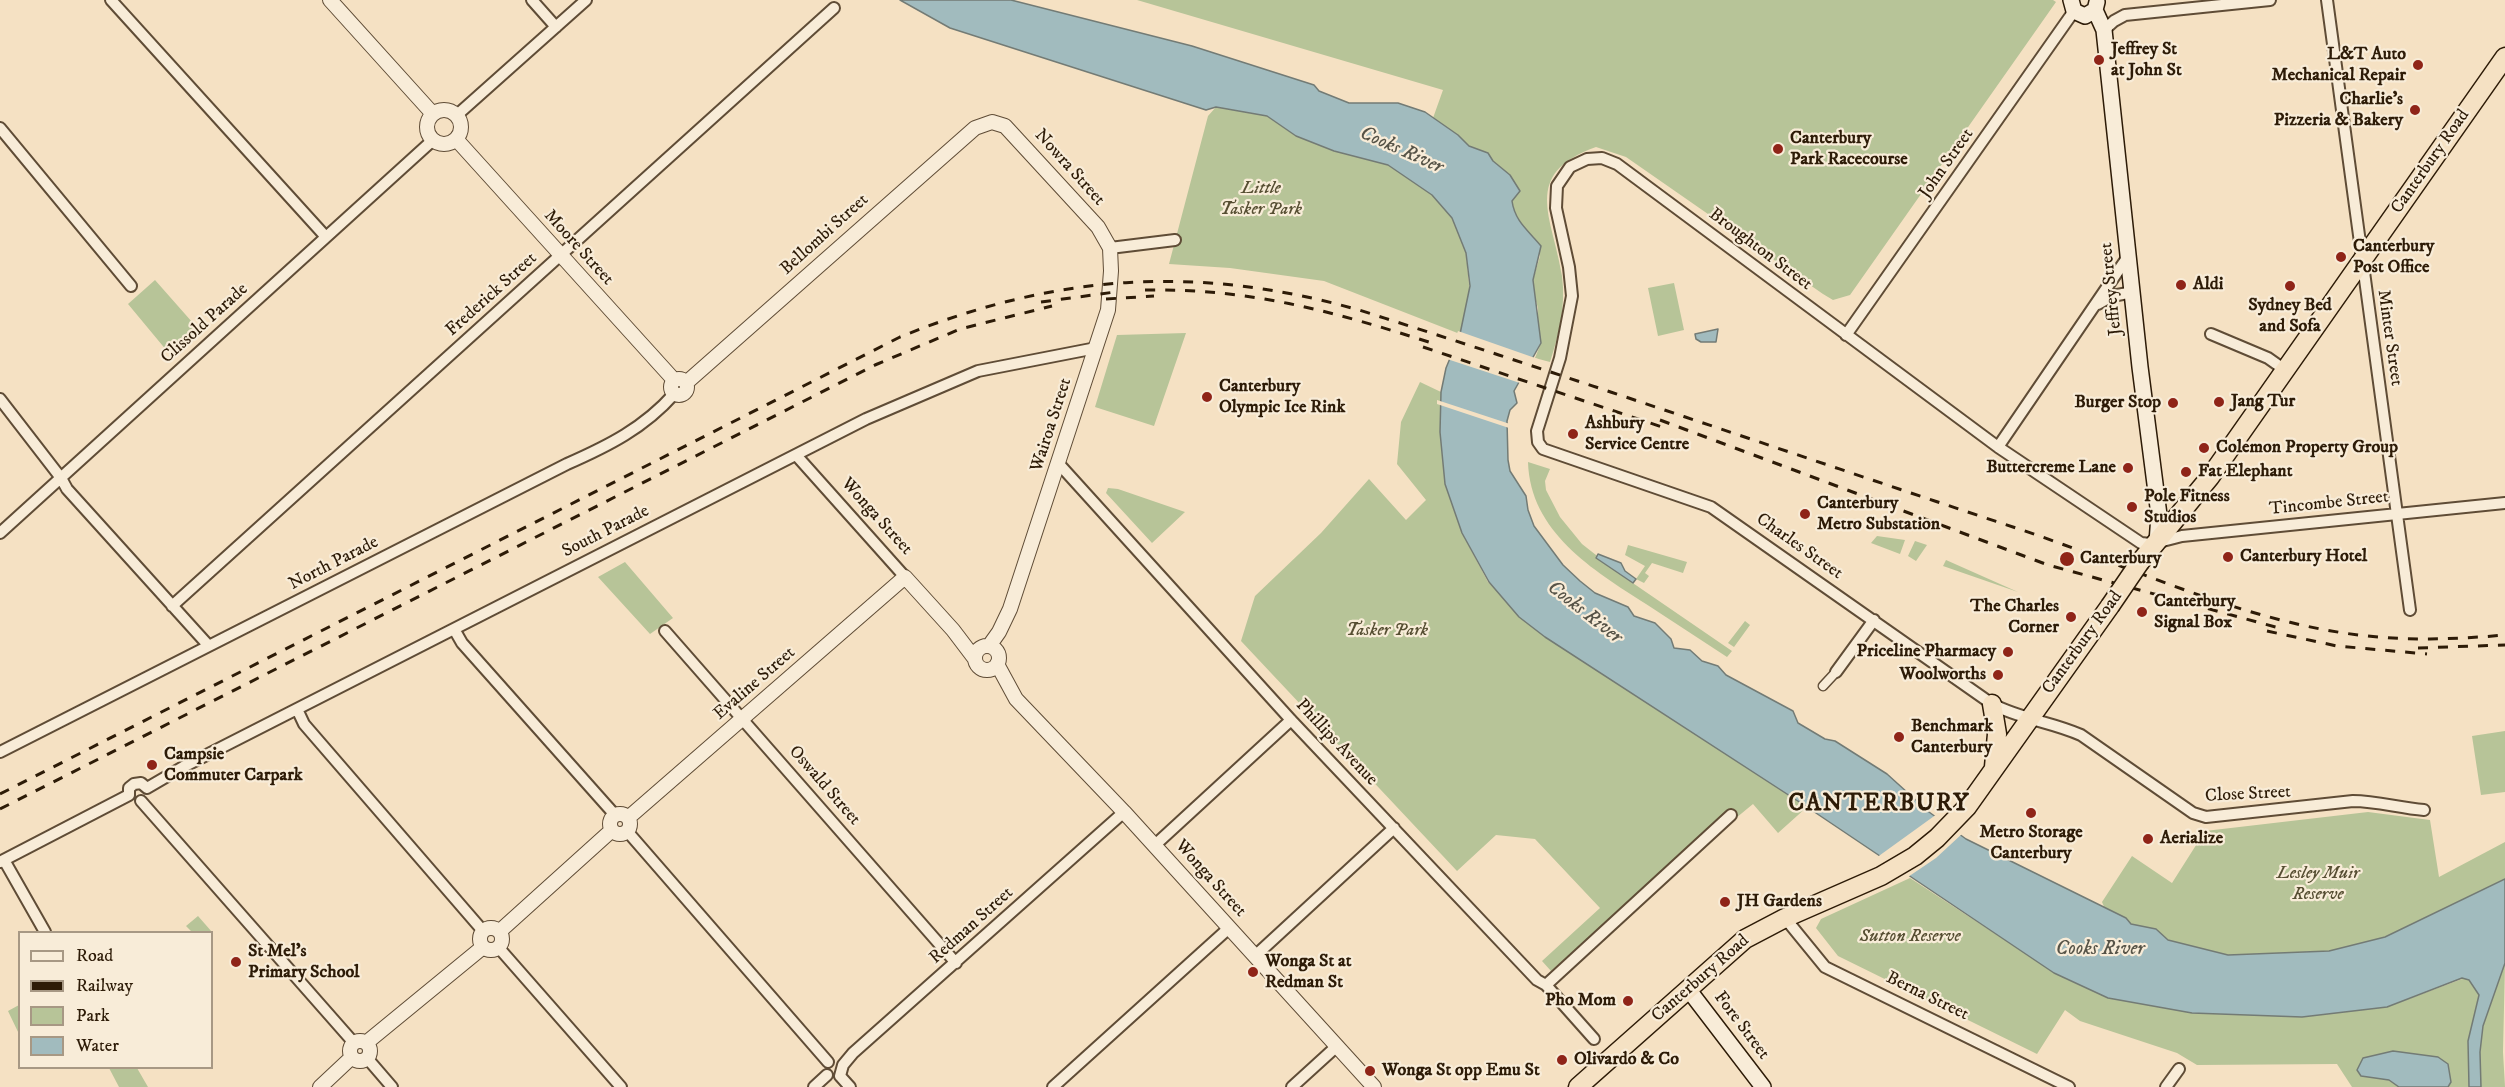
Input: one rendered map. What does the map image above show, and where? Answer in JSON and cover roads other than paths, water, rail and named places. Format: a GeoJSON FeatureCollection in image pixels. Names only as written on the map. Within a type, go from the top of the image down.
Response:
{"type":"FeatureCollection","features":[{"type":"Feature","properties":{"kind":"highway","name":"Canterbury Road"},"geometry":{"type":"LineString","coordinates":[[1578,1087],[1734,947],[1785,918],[1896,868],[1927,847],[1967,807],[2140,562],[2190,504],[2505,57]]}},
{"type":"Feature","properties":{"kind":"highway"},"geometry":{"type":"LineString","coordinates":[[1992,704],[1997,734],[1994,769]]}},
{"type":"Feature","properties":{"kind":"main road","name":"Jeffrey Street"},"geometry":{"type":"LineString","coordinates":[[2096,5],[2104,30],[2159,515],[2157,543]]}},
{"type":"Feature","properties":{"kind":"main road"},"geometry":{"type":"LineString","coordinates":[[2072,6],[2085,16],[2096,5]]}},
{"type":"Feature","properties":{"kind":"main road","name":"Fore Street"},"geometry":{"type":"LineString","coordinates":[[1688,988],[1763,1087]]}},
{"type":"Feature","properties":{"kind":"street"},"geometry":{"type":"LineString","coordinates":[[111,0],[326,237]]}},
{"type":"Feature","properties":{"kind":"street"},"geometry":{"type":"LineString","coordinates":[[330,0],[433,114]]}},
{"type":"Feature","properties":{"kind":"street"},"geometry":{"type":"LineString","coordinates":[[532,0],[556,27]]}},
{"type":"Feature","properties":{"kind":"street"},"geometry":{"type":"LineString","coordinates":[[457,115],[586,0]]}},
{"type":"Feature","properties":{"kind":"street"},"geometry":{"type":"LineString","coordinates":[[2104,30],[2125,15],[2270,0]]}},
{"type":"Feature","properties":{"kind":"street","name":"Minter Street"},"geometry":{"type":"LineString","coordinates":[[2327,0],[2410,610]]}},
{"type":"Feature","properties":{"kind":"street","name":"John Street"},"geometry":{"type":"LineString","coordinates":[[1846,335],[2072,6]]}},
{"type":"Feature","properties":{"kind":"street","name":"Frederick Street"},"geometry":{"type":"LineString","coordinates":[[172,606],[834,8]]}},
{"type":"Feature","properties":{"kind":"street"},"geometry":{"type":"LineString","coordinates":[[448,110],[457,115],[462,127],[456,140],[444,144],[433,140],[428,132],[427,124],[433,114],[448,110]]}},
{"type":"Feature","properties":{"kind":"street","name":"Nowra Street"},"geometry":{"type":"LineString","coordinates":[[992,122],[1005,126],[1013,134],[1098,227],[1110,248]]}},
{"type":"Feature","properties":{"kind":"street","name":"Bellombi Street"},"geometry":{"type":"LineString","coordinates":[[678,386],[950,148],[975,128],[992,122]]}},
{"type":"Feature","properties":{"kind":"street"},"geometry":{"type":"LineString","coordinates":[[0,128],[131,286]]}},
{"type":"Feature","properties":{"kind":"street","name":"Clissold Parade"},"geometry":{"type":"LineString","coordinates":[[0,533],[433,140]]}},
{"type":"Feature","properties":{"kind":"street","name":"Moore Street"},"geometry":{"type":"LineString","coordinates":[[456,140],[678,386]]}},
{"type":"Feature","properties":{"kind":"street","name":"Broughton Street"},"geometry":{"type":"LineString","coordinates":[[1537,437],[1563,347],[1572,296],[1555,193],[1564,173],[1587,159],[1602,158],[1624,169],[1998,447],[2133,540],[2145,545],[2157,543]]}},
{"type":"Feature","properties":{"kind":"street"},"geometry":{"type":"LineString","coordinates":[[1110,248],[1175,240]]}},
{"type":"Feature","properties":{"kind":"street","name":"Wairoa Street"},"geometry":{"type":"LineString","coordinates":[[998,660],[1010,609],[1108,310],[1110,248]]}},
{"type":"Feature","properties":{"kind":"street"},"geometry":{"type":"LineString","coordinates":[[1998,447],[2129,255]]}},
{"type":"Feature","properties":{"kind":"street"},"geometry":{"type":"LineString","coordinates":[[2096,305],[2112,296],[2133,292]]}},
{"type":"Feature","properties":{"kind":"street"},"geometry":{"type":"LineString","coordinates":[[2211,334],[2268,358],[2285,370]]}},
{"type":"Feature","properties":{"kind":"street","name":"South Parade"},"geometry":{"type":"LineString","coordinates":[[147,788],[454,628],[866,419],[978,371],[1096,348]]}},
{"type":"Feature","properties":{"kind":"street","name":"North Parade"},"geometry":{"type":"LineString","coordinates":[[0,752],[208,645],[619,440],[660,410],[678,386]]}},
{"type":"Feature","properties":{"kind":"street"},"geometry":{"type":"LineString","coordinates":[[0,399],[67,489],[208,645]]}},
{"type":"Feature","properties":{"kind":"street","name":"Charles Street"},"geometry":{"type":"LineString","coordinates":[[1537,437],[1540,446],[1547,452],[1711,507],[1992,704],[2028,719]]}},
{"type":"Feature","properties":{"kind":"street","name":"Wonga Street"},"geometry":{"type":"LineString","coordinates":[[796,455],[953,630],[981,656],[1004,690],[1017,699],[1155,845],[1374,1087]]}},
{"type":"Feature","properties":{"kind":"street","name":"Phillips Avenue"},"geometry":{"type":"LineString","coordinates":[[1059,464],[1291,720],[1538,980],[1546,985],[1594,1040]]}},
{"type":"Feature","properties":{"kind":"street","name":"Tincombe Street"},"geometry":{"type":"LineString","coordinates":[[2157,543],[2182,536],[2505,503]]}},
{"type":"Feature","properties":{"kind":"street","name":"Evaline Street"},"geometry":{"type":"LineString","coordinates":[[623,821],[905,577]]}},
{"type":"Feature","properties":{"kind":"street","name":"Wairoa Street"},"geometry":{"type":"LineString","coordinates":[[981,656],[999,632],[1010,609]]}},
{"type":"Feature","properties":{"kind":"street"},"geometry":{"type":"LineString","coordinates":[[1823,686],[1874,620]]}},
{"type":"Feature","properties":{"kind":"street"},"geometry":{"type":"LineString","coordinates":[[454,628],[462,643],[623,821],[828,1062]]}},
{"type":"Feature","properties":{"kind":"street","name":"Oswald Street"},"geometry":{"type":"LineString","coordinates":[[666,631],[957,963]]}},
{"type":"Feature","properties":{"kind":"street","name":"Wonga Street"},"geometry":{"type":"LineString","coordinates":[[981,656],[996,649],[998,660],[1017,699]]}},
{"type":"Feature","properties":{"kind":"street"},"geometry":{"type":"LineString","coordinates":[[981,656],[991,669],[998,660]]}},
{"type":"Feature","properties":{"kind":"street"},"geometry":{"type":"LineString","coordinates":[[297,709],[304,724],[483,931]]}},
{"type":"Feature","properties":{"kind":"street","name":"Close Street"},"geometry":{"type":"LineString","coordinates":[[2028,719],[2081,735],[2193,813],[2206,817],[2287,810],[2353,801],[2373,801],[2396,808],[2424,810]]}},
{"type":"Feature","properties":{"kind":"street"},"geometry":{"type":"LineString","coordinates":[[1155,845],[1291,720]]}},
{"type":"Feature","properties":{"kind":"street"},"geometry":{"type":"LineString","coordinates":[[141,783],[147,788],[147,796],[141,801],[134,801],[129,795],[129,788],[134,784],[141,783]]}},
{"type":"Feature","properties":{"kind":"street"},"geometry":{"type":"LineString","coordinates":[[44,931],[2,861],[129,795]]}},
{"type":"Feature","properties":{"kind":"street"},"geometry":{"type":"LineString","coordinates":[[141,801],[358,1048],[358,1061],[367,1058],[392,1087]]}},
{"type":"Feature","properties":{"kind":"street","name":"Redman Street"},"geometry":{"type":"LineString","coordinates":[[841,1071],[853,1053],[957,963],[1124,812]]}},
{"type":"Feature","properties":{"kind":"street"},"geometry":{"type":"LineString","coordinates":[[1546,985],[1731,815]]}},
{"type":"Feature","properties":{"kind":"street"},"geometry":{"type":"LineString","coordinates":[[500,932],[612,830],[621,834],[623,821]]}},
{"type":"Feature","properties":{"kind":"street"},"geometry":{"type":"LineString","coordinates":[[1255,956],[1394,828]]}},
{"type":"Feature","properties":{"kind":"street","name":"Berna Street"},"geometry":{"type":"LineString","coordinates":[[1785,918],[1825,967],[2069,1087]]}},
{"type":"Feature","properties":{"kind":"street"},"geometry":{"type":"LineString","coordinates":[[483,947],[480,937],[483,931],[493,928],[500,932],[502,939],[499,948]]}},
{"type":"Feature","properties":{"kind":"street"},"geometry":{"type":"LineString","coordinates":[[1053,1087],[1229,928]]}},
{"type":"Feature","properties":{"kind":"street"},"geometry":{"type":"LineString","coordinates":[[320,1087],[358,1048],[483,947]]}},
{"type":"Feature","properties":{"kind":"street"},"geometry":{"type":"LineString","coordinates":[[483,947],[490,950],[499,948]]}},
{"type":"Feature","properties":{"kind":"street"},"geometry":{"type":"LineString","coordinates":[[499,948],[621,1087]]}},
{"type":"Feature","properties":{"kind":"street"},"geometry":{"type":"LineString","coordinates":[[1292,1087],[1337,1047]]}},
{"type":"Feature","properties":{"kind":"street"},"geometry":{"type":"LineString","coordinates":[[841,1071],[832,1078],[827,1075],[825,1067],[828,1062],[835,1060],[850,1087]]}},
{"type":"Feature","properties":{"kind":"street"},"geometry":{"type":"LineString","coordinates":[[2166,1087],[2179,1069]]}},
{"type":"Feature","properties":{"kind":"street"},"geometry":{"type":"LineString","coordinates":[[814,1087],[827,1075]]}},
{"type":"Feature","properties":{"kind":"water","name":"Cooks River"},"geometry":{"type":"Polygon","coordinates":[[[900,0],[1011,0],[1192,46],[1314,85],[1319,91],[1349,103],[1398,103],[1425,112],[1458,135],[1469,146],[1488,153],[1493,161],[1510,175],[1520,191],[1512,201],[1516,215],[1541,246],[1533,280],[1541,343],[1514,391],[1517,403],[1510,410],[1507,421],[1510,471],[1526,496],[1534,526],[1563,565],[1580,581],[1595,593],[1628,607],[1634,616],[1655,623],[1671,639],[1674,648],[1690,650],[1702,661],[1718,666],[1726,675],[1793,711],[1798,723],[1825,739],[1835,741],[1887,774],[1929,812],[1966,839],[2126,918],[2131,924],[2156,929],[2168,940],[2228,955],[2329,951],[2385,937],[2505,879],[2505,963],[2483,1026],[2480,1052],[2481,1087],[2469,1087],[2468,1041],[2479,995],[2469,980],[2462,978],[2387,1007],[2302,1017],[2192,1013],[2108,998],[2054,973],[1807,807],[1545,637],[1519,617],[1489,582],[1462,533],[1445,484],[1440,432],[1441,392],[1446,368],[1460,334],[1470,286],[1466,253],[1452,218],[1432,195],[1388,165],[1334,151],[1296,136],[1267,116],[1216,107],[1206,110],[950,28],[900,0]]]}},
{"type":"Feature","properties":{"kind":"water"},"geometry":{"type":"Polygon","coordinates":[[[1718,329],[1716,342],[1701,342],[1696,339],[1695,334],[1718,329]]]}},
{"type":"Feature","properties":{"kind":"water"},"geometry":{"type":"Polygon","coordinates":[[[1598,554],[1621,563],[1625,571],[1636,579],[1633,583],[1596,558],[1598,554]]]}},
{"type":"Feature","properties":{"kind":"water"},"geometry":{"type":"Polygon","coordinates":[[[2393,1051],[2438,1057],[2448,1064],[2451,1082],[2448,1087],[2399,1087],[2389,1080],[2361,1076],[2357,1070],[2363,1058],[2393,1051]]]}},
{"type":"Feature","properties":{"kind":"railway"},"geometry":{"type":"LineString","coordinates":[[0,794],[900,337],[958,316],[1014,300],[1071,289],[1127,283],[1183,282],[1241,286],[1299,295],[1359,310],[2022,530],[2234,607],[2278,619],[2322,629],[2384,638],[2436,639],[2505,635]]}},
{"type":"Feature","properties":{"kind":"railway"},"geometry":{"type":"LineString","coordinates":[[1145,290],[1221,293],[1292,304],[1435,344]]}},
{"type":"Feature","properties":{"kind":"railway"},"geometry":{"type":"LineString","coordinates":[[1041,302],[1115,292]]}},
{"type":"Feature","properties":{"kind":"railway"},"geometry":{"type":"LineString","coordinates":[[1106,299],[1154,296]]}},
{"type":"Feature","properties":{"kind":"railway"},"geometry":{"type":"LineString","coordinates":[[0,809],[875,365],[960,329],[1052,306]]}},
{"type":"Feature","properties":{"kind":"railway"},"geometry":{"type":"LineString","coordinates":[[1423,347],[1668,429]]}},
{"type":"Feature","properties":{"kind":"railway"},"geometry":{"type":"LineString","coordinates":[[1660,420],[2048,565],[2279,628]]}},
{"type":"Feature","properties":{"kind":"railway"},"geometry":{"type":"LineString","coordinates":[[2267,631],[2337,646],[2427,654]]}},
{"type":"Feature","properties":{"kind":"railway"},"geometry":{"type":"LineString","coordinates":[[2418,648],[2505,645]]}},
{"type":"Feature","properties":{"kind":"place","name":"Jeffrey St at John St"},"geometry":{"type":"Point","coordinates":[2099,60]}},
{"type":"Feature","properties":{"kind":"place","name":"L&T Auto Mechanical Repair"},"geometry":{"type":"Point","coordinates":[2418,65]}},
{"type":"Feature","properties":{"kind":"place","name":"Charlie's Pizzeria & Bakery"},"geometry":{"type":"Point","coordinates":[2415,110]}},
{"type":"Feature","properties":{"kind":"place","name":"Canterbury Park Racecourse"},"geometry":{"type":"Point","coordinates":[1778,149]}},
{"type":"Feature","properties":{"kind":"place","name":"Canterbury Post Office"},"geometry":{"type":"Point","coordinates":[2341,257]}},
{"type":"Feature","properties":{"kind":"place","name":"Aldi"},"geometry":{"type":"Point","coordinates":[2181,285]}},
{"type":"Feature","properties":{"kind":"place","name":"Sydney Bed and Sofa"},"geometry":{"type":"Point","coordinates":[2290,286]}},
{"type":"Feature","properties":{"kind":"place","name":"Canterbury Olympic Ice Rink"},"geometry":{"type":"Point","coordinates":[1207,397]}},
{"type":"Feature","properties":{"kind":"place","name":"Jang Tur"},"geometry":{"type":"Point","coordinates":[2219,402]}},
{"type":"Feature","properties":{"kind":"place","name":"Burger Stop"},"geometry":{"type":"Point","coordinates":[2173,403]}},
{"type":"Feature","properties":{"kind":"place","name":"Ashbury Service Centre"},"geometry":{"type":"Point","coordinates":[1573,434]}},
{"type":"Feature","properties":{"kind":"place","name":"Colemon Property Group"},"geometry":{"type":"Point","coordinates":[2204,448]}},
{"type":"Feature","properties":{"kind":"place","name":"Buttercreme Lane"},"geometry":{"type":"Point","coordinates":[2128,468]}},
{"type":"Feature","properties":{"kind":"place","name":"Fat Elephant"},"geometry":{"type":"Point","coordinates":[2186,472]}},
{"type":"Feature","properties":{"kind":"place","name":"Pole Fitness Studios"},"geometry":{"type":"Point","coordinates":[2132,507]}},
{"type":"Feature","properties":{"kind":"place","name":"Canterbury Metro Substation"},"geometry":{"type":"Point","coordinates":[1805,514]}},
{"type":"Feature","properties":{"kind":"place","name":"Canterbury Hotel"},"geometry":{"type":"Point","coordinates":[2228,557]}},
{"type":"Feature","properties":{"kind":"place","name":"Canterbury"},"geometry":{"type":"Point","coordinates":[2067,559]}},
{"type":"Feature","properties":{"kind":"place","name":"Canterbury Signal Box"},"geometry":{"type":"Point","coordinates":[2142,612]}},
{"type":"Feature","properties":{"kind":"place","name":"The Charles Corner"},"geometry":{"type":"Point","coordinates":[2071,617]}},
{"type":"Feature","properties":{"kind":"place","name":"Priceline Pharmacy"},"geometry":{"type":"Point","coordinates":[2008,652]}},
{"type":"Feature","properties":{"kind":"place","name":"Woolworths"},"geometry":{"type":"Point","coordinates":[1998,675]}},
{"type":"Feature","properties":{"kind":"place","name":"Benchmark Canterbury"},"geometry":{"type":"Point","coordinates":[1899,737]}},
{"type":"Feature","properties":{"kind":"place","name":"Campsie Commuter Carpark"},"geometry":{"type":"Point","coordinates":[152,765]}},
{"type":"Feature","properties":{"kind":"place","name":"Metro Storage Canterbury"},"geometry":{"type":"Point","coordinates":[2031,813]}},
{"type":"Feature","properties":{"kind":"place","name":"Aerialize"},"geometry":{"type":"Point","coordinates":[2148,839]}},
{"type":"Feature","properties":{"kind":"place","name":"JH Gardens"},"geometry":{"type":"Point","coordinates":[1725,902]}},
{"type":"Feature","properties":{"kind":"place","name":"St Mel's Primary School"},"geometry":{"type":"Point","coordinates":[236,962]}},
{"type":"Feature","properties":{"kind":"place","name":"Wonga St at Redman St"},"geometry":{"type":"Point","coordinates":[1253,972]}},
{"type":"Feature","properties":{"kind":"place","name":"Pho Mom"},"geometry":{"type":"Point","coordinates":[1628,1001]}},
{"type":"Feature","properties":{"kind":"place","name":"Olivardo & Co"},"geometry":{"type":"Point","coordinates":[1562,1060]}},
{"type":"Feature","properties":{"kind":"place","name":"Wonga St opp Emu St"},"geometry":{"type":"Point","coordinates":[1370,1071]}},
{"type":"Feature","properties":{"kind":"district","name":"CANTERBURY"},"geometry":{"type":"Point","coordinates":[1879,805]}},
{"type":"Feature","properties":{"kind":"park label","name":"Little Tasker Park"},"geometry":{"type":"Point","coordinates":[1261,199]}},
{"type":"Feature","properties":{"kind":"park label","name":"Tasker Park"},"geometry":{"type":"Point","coordinates":[1387,631]}},
{"type":"Feature","properties":{"kind":"park label","name":"Lesley Muir Reserve"},"geometry":{"type":"Point","coordinates":[2318,884]}},
{"type":"Feature","properties":{"kind":"park label","name":"Sutton Reserve"},"geometry":{"type":"Point","coordinates":[1910,937]}}]}
